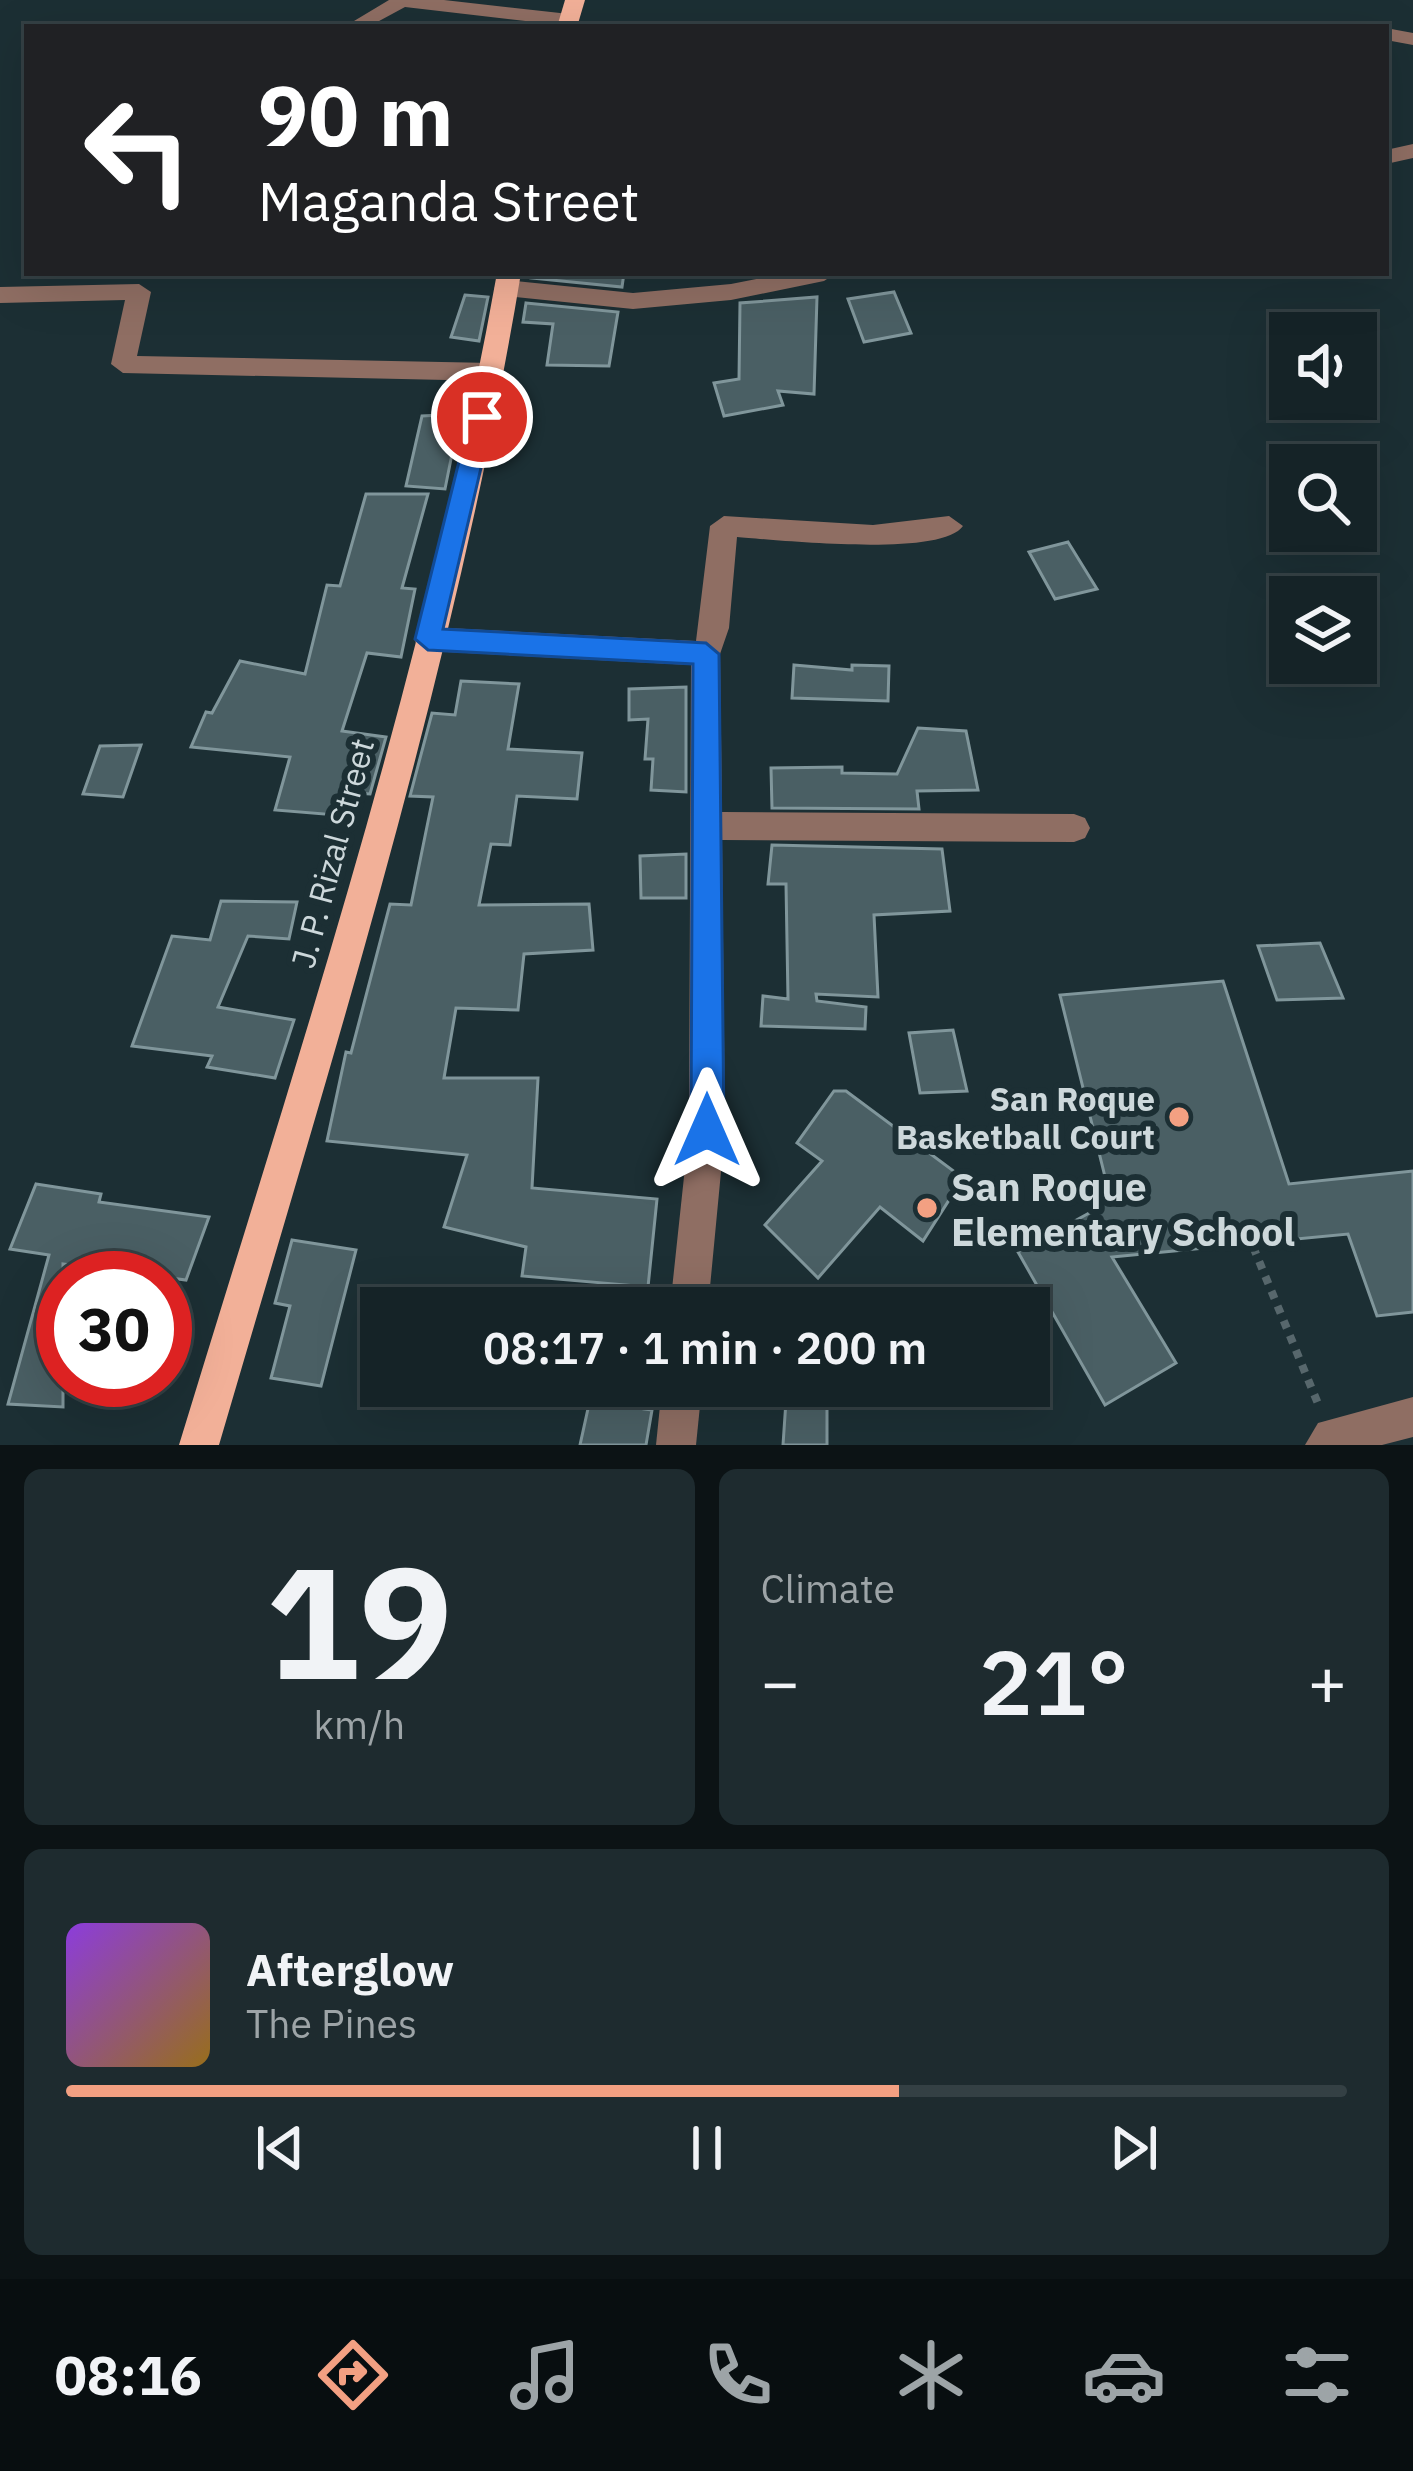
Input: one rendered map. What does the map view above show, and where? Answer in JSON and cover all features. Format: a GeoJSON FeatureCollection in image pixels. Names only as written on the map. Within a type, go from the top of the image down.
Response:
{"type":"FeatureCollection","features":[{"type":"Feature","properties":{"kind":"main road","name":"J. P. Rizal Street"},"geometry":{"type":"LineString","coordinates":[[199,1445],[386,818],[492,372],[508,281]]}},
{"type":"Feature","properties":{"kind":"street"},"geometry":{"type":"LineString","coordinates":[[360,24],[403,1],[570,16]]}},
{"type":"Feature","properties":{"kind":"street"},"geometry":{"type":"LineString","coordinates":[[508,281],[633,302],[730,292],[809,276]]}},
{"type":"Feature","properties":{"kind":"street"},"geometry":{"type":"LineString","coordinates":[[0,295],[140,292],[123,364],[492,372]]}},
{"type":"Feature","properties":{"kind":"street"},"geometry":{"type":"LineString","coordinates":[[691,1287],[707,1130],[710,826],[706,654],[715,628],[724,526],[873,536],[950,526]]}},
{"type":"Feature","properties":{"kind":"street"},"geometry":{"type":"LineString","coordinates":[[428,639],[706,654]]}},
{"type":"Feature","properties":{"kind":"street"},"geometry":{"type":"LineString","coordinates":[[710,826],[1074,828]]}},
{"type":"Feature","properties":{"kind":"street"},"geometry":{"type":"LineString","coordinates":[[676,1445],[680,1407]]}},
{"type":"Feature","properties":{"kind":"street"},"geometry":{"type":"LineString","coordinates":[[1329,1441],[1413,1417]]}},
{"type":"Feature","properties":{"kind":"path"},"geometry":{"type":"LineString","coordinates":[[1247,1232],[1329,1441]]}},
{"type":"Feature","properties":{"kind":"building"},"geometry":{"type":"Polygon","coordinates":[[[531,276],[624,276],[622,287],[531,276]]]}},
{"type":"Feature","properties":{"kind":"building"},"geometry":{"type":"Polygon","coordinates":[[[894,292],[911,333],[864,342],[848,299],[894,292]]]}},
{"type":"Feature","properties":{"kind":"building"},"geometry":{"type":"Polygon","coordinates":[[[465,295],[488,297],[479,341],[451,337],[465,295]]]}},
{"type":"Feature","properties":{"kind":"building"},"geometry":{"type":"Polygon","coordinates":[[[817,297],[814,394],[778,391],[783,405],[724,416],[714,383],[739,379],[740,303],[817,297]]]}},
{"type":"Feature","properties":{"kind":"building"},"geometry":{"type":"Polygon","coordinates":[[[526,303],[618,312],[609,366],[547,365],[553,324],[523,322],[526,303]]]}},
{"type":"Feature","properties":{"kind":"building"},"geometry":{"type":"Polygon","coordinates":[[[460,414],[445,489],[406,486],[422,416],[460,414]]]}},
{"type":"Feature","properties":{"kind":"building"},"geometry":{"type":"Polygon","coordinates":[[[366,494],[428,494],[402,588],[415,589],[401,657],[367,653],[342,731],[386,737],[370,794],[353,793],[348,816],[275,810],[290,757],[191,747],[206,712],[212,713],[240,661],[305,674],[327,585],[340,586],[366,494]]]}},
{"type":"Feature","properties":{"kind":"building"},"geometry":{"type":"Polygon","coordinates":[[[1068,542],[1097,589],[1055,599],[1029,552],[1068,542]]]}},
{"type":"Feature","properties":{"kind":"building"},"geometry":{"type":"Polygon","coordinates":[[[794,665],[852,670],[852,665],[889,666],[888,701],[792,698],[794,665]]]}},
{"type":"Feature","properties":{"kind":"building"},"geometry":{"type":"Polygon","coordinates":[[[461,681],[519,684],[508,749],[582,753],[577,799],[517,796],[510,845],[491,844],[479,905],[589,904],[593,950],[524,954],[518,1010],[456,1008],[444,1078],[538,1078],[532,1188],[657,1199],[648,1287],[522,1276],[526,1247],[444,1227],[467,1155],[327,1141],[346,1052],[351,1053],[390,904],[411,905],[433,797],[410,796],[432,713],[455,715],[461,681]]]}},
{"type":"Feature","properties":{"kind":"building"},"geometry":{"type":"Polygon","coordinates":[[[686,687],[686,792],[651,790],[653,759],[645,759],[648,719],[629,720],[629,689],[686,687]]]}},
{"type":"Feature","properties":{"kind":"building"},"geometry":{"type":"Polygon","coordinates":[[[918,728],[966,731],[978,790],[917,791],[919,809],[772,808],[771,768],[842,767],[842,773],[897,774],[918,728]]]}},
{"type":"Feature","properties":{"kind":"building"},"geometry":{"type":"Polygon","coordinates":[[[141,745],[123,797],[83,794],[100,746],[141,745]]]}},
{"type":"Feature","properties":{"kind":"building"},"geometry":{"type":"Polygon","coordinates":[[[772,845],[942,849],[950,911],[874,915],[878,997],[816,994],[817,1001],[866,1007],[865,1029],[761,1026],[763,996],[788,999],[786,884],[768,884],[772,845]]]}},
{"type":"Feature","properties":{"kind":"building"},"geometry":{"type":"Polygon","coordinates":[[[686,854],[686,898],[641,898],[640,856],[686,854]]]}},
{"type":"Feature","properties":{"kind":"building"},"geometry":{"type":"Polygon","coordinates":[[[221,901],[297,902],[289,939],[248,936],[218,1007],[294,1020],[275,1078],[207,1067],[212,1056],[132,1046],[172,936],[210,940],[221,901]]]}},
{"type":"Feature","properties":{"kind":"building"},"geometry":{"type":"Polygon","coordinates":[[[1320,943],[1343,998],[1277,1000],[1258,946],[1320,943]]]}},
{"type":"Feature","properties":{"kind":"building","name":"San Roque Basketball Court"},"geometry":{"type":"Polygon","coordinates":[[[1223,981],[1289,1184],[1413,1171],[1413,1312],[1377,1316],[1348,1234],[1112,1257],[1176,1363],[1105,1405],[1050,1308],[1050,1287],[1038,1287],[1018,1252],[1111,1201],[1060,995],[1223,981]]]}},
{"type":"Feature","properties":{"kind":"building"},"geometry":{"type":"Polygon","coordinates":[[[953,1030],[967,1091],[920,1093],[909,1033],[953,1030]]]}},
{"type":"Feature","properties":{"kind":"building"},"geometry":{"type":"Polygon","coordinates":[[[834,1091],[846,1091],[963,1178],[923,1241],[880,1207],[818,1278],[765,1225],[822,1161],[797,1143],[834,1091]]]}},
{"type":"Feature","properties":{"kind":"building"},"geometry":{"type":"Polygon","coordinates":[[[36,1184],[101,1194],[99,1202],[209,1217],[192,1264],[192,1251],[36,1253],[10,1249],[36,1184]]]}},
{"type":"Feature","properties":{"kind":"building"},"geometry":{"type":"Polygon","coordinates":[[[292,1240],[356,1250],[321,1386],[271,1378],[290,1306],[275,1303],[292,1240]]]}},
{"type":"Feature","properties":{"kind":"building"},"geometry":{"type":"Polygon","coordinates":[[[36,1302],[36,1406],[8,1404],[36,1302]]]}},
{"type":"Feature","properties":{"kind":"building"},"geometry":{"type":"Polygon","coordinates":[[[588,1407],[652,1410],[646,1445],[580,1445],[588,1407]]]}},
{"type":"Feature","properties":{"kind":"building"},"geometry":{"type":"Polygon","coordinates":[[[786,1407],[827,1407],[827,1445],[783,1445],[786,1407]]]}},
{"type":"Feature","properties":{"kind":"place","name":"San Roque Basketball Court"},"geometry":{"type":"Point","coordinates":[1179,1117]}},
{"type":"Feature","properties":{"kind":"place","name":"San Roque Elementary School"},"geometry":{"type":"Point","coordinates":[927,1208]}},
{"type":"Feature","properties":{"kind":"route"},"geometry":{"type":"LineString","coordinates":[[482,417],[428,639],[706,654],[710,826],[707,1130]]}}]}
